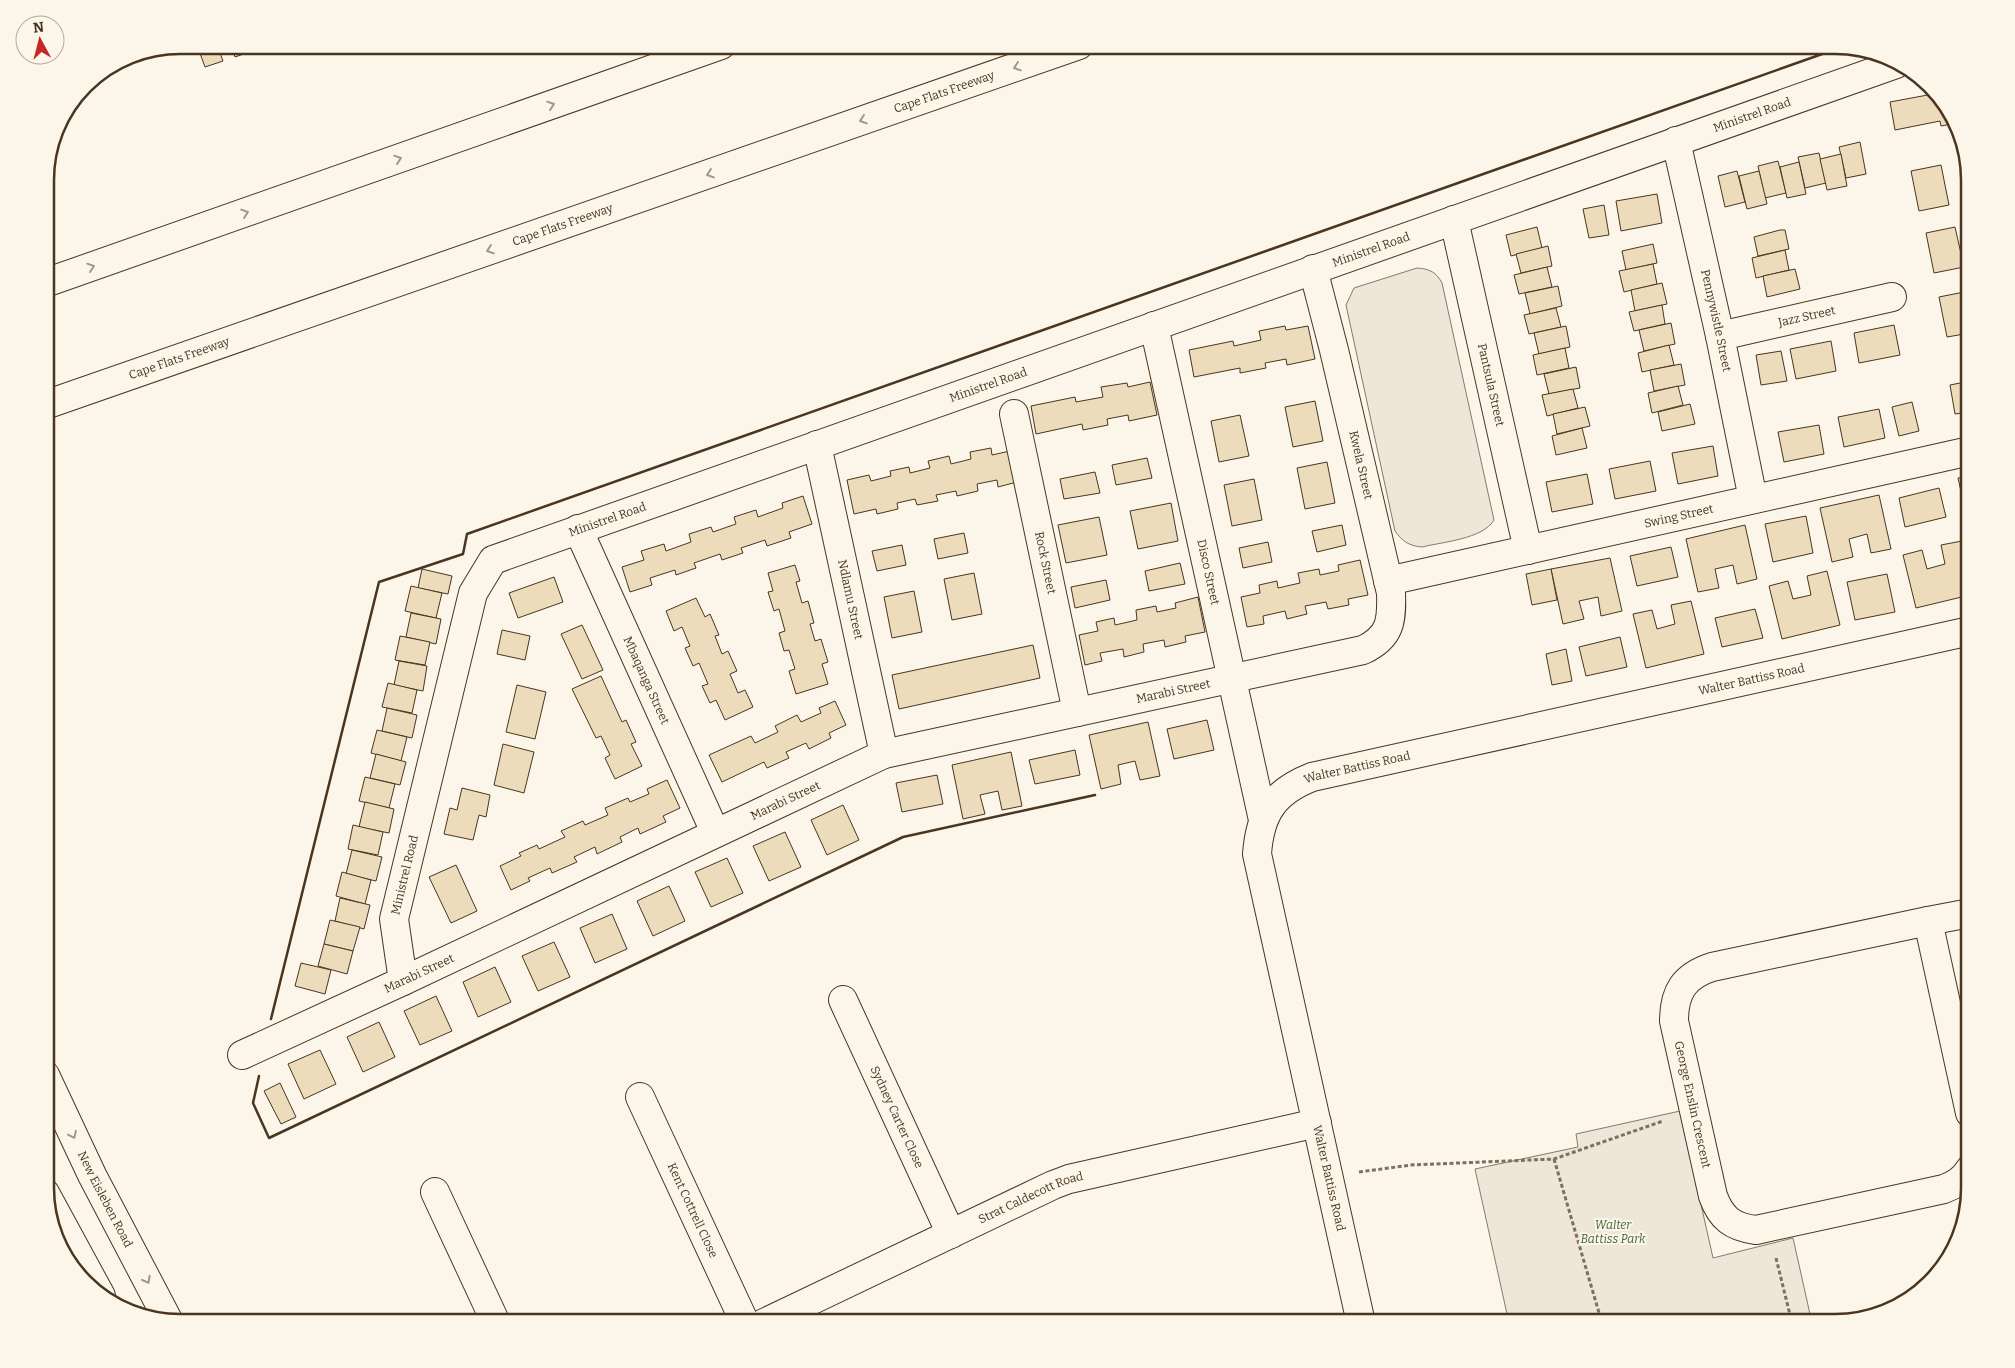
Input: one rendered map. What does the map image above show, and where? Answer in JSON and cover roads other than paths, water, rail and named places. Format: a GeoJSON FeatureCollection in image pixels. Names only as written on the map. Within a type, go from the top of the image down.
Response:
{"type":"FeatureCollection","features":[{"type":"Feature","properties":{"kind":"main road"},"geometry":{"type":"LineString","coordinates":[[54,280],[695,54]]}},
{"type":"Feature","properties":{"kind":"main road","name":"Cape Flats Freeway"},"geometry":{"type":"LineString","coordinates":[[54,402],[1053,54]]}},
{"type":"Feature","properties":{"kind":"main road","name":"Ministrel Road"},"geometry":{"type":"LineString","coordinates":[[402,981],[394,919],[473,593],[493,560],[1889,66]]}},
{"type":"Feature","properties":{"kind":"main road","name":"Pennywistle Street"},"geometry":{"type":"LineString","coordinates":[[1676,141],[1754,499]]}},
{"type":"Feature","properties":{"kind":"main road","name":"Pantsula Street"},"geometry":{"type":"LineString","coordinates":[[1454,220],[1528,550]]}},
{"type":"Feature","properties":{"kind":"main road","name":"Kwela Street"},"geometry":{"type":"LineString","coordinates":[[1313,269],[1391,593],[1390,624],[1382,637],[1372,646],[1363,650]]}},
{"type":"Feature","properties":{"kind":"main road","name":"Jazz Street"},"geometry":{"type":"LineString","coordinates":[[1720,336],[1892,297]]}},
{"type":"Feature","properties":{"kind":"main road","name":"Disco Street"},"geometry":{"type":"LineString","coordinates":[[1154,326],[1263,820]]}},
{"type":"Feature","properties":{"kind":"main road","name":"Rock Street"},"geometry":{"type":"LineString","coordinates":[[1014,414],[1077,712]]}},
{"type":"Feature","properties":{"kind":"main road","name":"Ndlamu Street"},"geometry":{"type":"LineString","coordinates":[[817,445],[884,754]]}},
{"type":"Feature","properties":{"kind":"main road","name":"Swing Street"},"geometry":{"type":"LineString","coordinates":[[1388,581],[1961,452]]}},
{"type":"Feature","properties":{"kind":"main road","name":"Mbaqanga Street"},"geometry":{"type":"LineString","coordinates":[[578,529],[715,832]]}},
{"type":"Feature","properties":{"kind":"main road","name":"Walter Battiss Road"},"geometry":{"type":"LineString","coordinates":[[1359,1314],[1257,854],[1258,837],[1263,820],[1271,805],[1282,793],[1296,783],[1312,776],[1961,633]]}},
{"type":"Feature","properties":{"kind":"main road","name":"Marabi Street"},"geometry":{"type":"LineString","coordinates":[[242,1054],[402,981],[884,754],[1363,650]]}},
{"type":"Feature","properties":{"kind":"main road","name":"George Enslin Crescent"},"geometry":{"type":"LineString","coordinates":[[1961,915],[1712,967],[1701,971],[1690,977],[1677,997],[1674,1021],[1717,1206],[1727,1219],[1743,1228],[1756,1230],[1769,1228],[1944,1190],[1961,1180]]}},
{"type":"Feature","properties":{"kind":"main road"},"geometry":{"type":"LineString","coordinates":[[1928,921],[1961,1072]]}},
{"type":"Feature","properties":{"kind":"main road","name":"Sydney Carter Close"},"geometry":{"type":"LineString","coordinates":[[843,1000],[951,1234]]}},
{"type":"Feature","properties":{"kind":"main road","name":"New Eisleben Road"},"geometry":{"type":"LineString","coordinates":[[54,1094],[92,1175],[164,1313]]}},
{"type":"Feature","properties":{"kind":"main road","name":"Kent Cottrell Close"},"geometry":{"type":"LineString","coordinates":[[640,1098],[741,1314]]}},
{"type":"Feature","properties":{"kind":"main road","name":"Strat Caldecott Road"},"geometry":{"type":"LineString","coordinates":[[783,1314],[1069,1179],[1317,1123]]}},
{"type":"Feature","properties":{"kind":"main road"},"geometry":{"type":"LineString","coordinates":[[435,1192],[492,1314]]}},
{"type":"Feature","properties":{"kind":"main road"},"geometry":{"type":"LineString","coordinates":[[56,1213],[90,1276]]}},
{"type":"Feature","properties":{"kind":"park label","name":"Walter Battiss Park"},"geometry":{"type":"Point","coordinates":[1613,1232]}}]}
